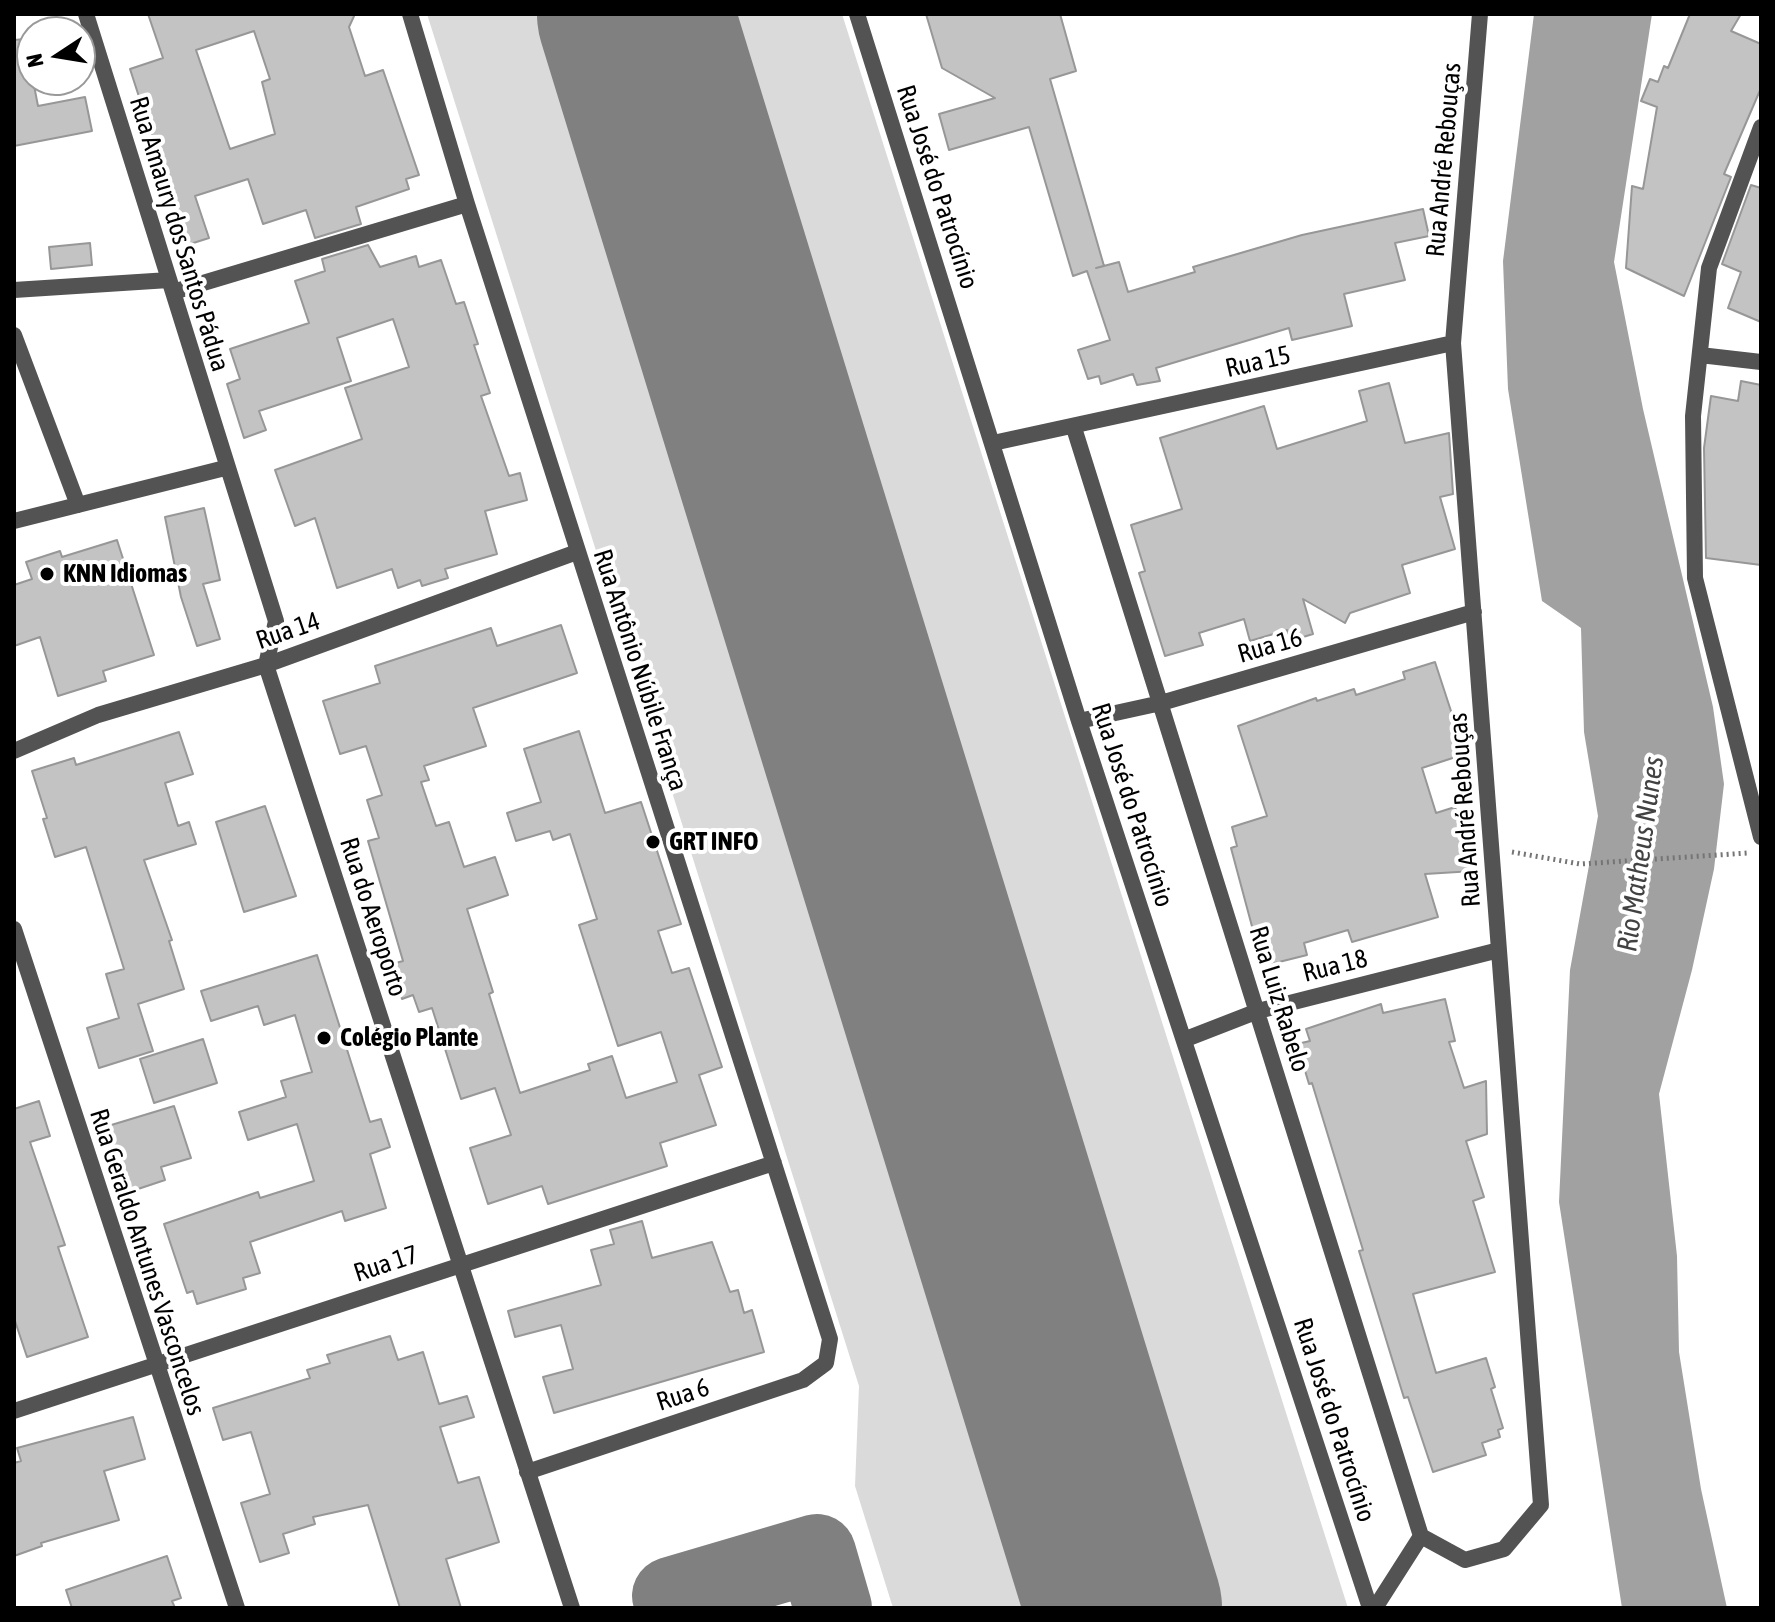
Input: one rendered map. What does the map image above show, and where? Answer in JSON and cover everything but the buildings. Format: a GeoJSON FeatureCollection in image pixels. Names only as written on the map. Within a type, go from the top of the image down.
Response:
{"type":"FeatureCollection","features":[{"type":"Feature","properties":{"kind":"street","name":"Rua Amaury dos Santos Pádua"},"geometry":{"type":"LineString","coordinates":[[86,14],[225,468]]}},
{"type":"Feature","properties":{"kind":"street","name":"Rua Antônio Núbile França"},"geometry":{"type":"LineString","coordinates":[[410,14],[577,552],[830,1339]]}},
{"type":"Feature","properties":{"kind":"street","name":"Rua José do Patrocínio"},"geometry":{"type":"LineString","coordinates":[[857,14],[1079,721],[1373,1608]]}},
{"type":"Feature","properties":{"kind":"street","name":"Rua André Rebouças"},"geometry":{"type":"LineString","coordinates":[[1421,1536],[1465,1560],[1504,1549],[1541,1505],[1453,343],[1480,14]]}},
{"type":"Feature","properties":{"kind":"street"},"geometry":{"type":"LineString","coordinates":[[1761,127],[1709,268],[1693,416],[1695,578],[1761,837]]}},
{"type":"Feature","properties":{"kind":"street"},"geometry":{"type":"LineString","coordinates":[[14,290],[171,286],[467,204]]}},
{"type":"Feature","properties":{"kind":"street"},"geometry":{"type":"LineString","coordinates":[[14,335],[78,505]]}},
{"type":"Feature","properties":{"kind":"street","name":"Rua 15"},"geometry":{"type":"LineString","coordinates":[[993,443],[1074,428],[1453,343]]}},
{"type":"Feature","properties":{"kind":"street"},"geometry":{"type":"LineString","coordinates":[[1700,355],[1761,362]]}},
{"type":"Feature","properties":{"kind":"street","name":"Rua Luiz Rabelo"},"geometry":{"type":"LineString","coordinates":[[1074,428],[1421,1536]]}},
{"type":"Feature","properties":{"kind":"street"},"geometry":{"type":"LineString","coordinates":[[14,521],[225,468],[276,621],[266,665]]}},
{"type":"Feature","properties":{"kind":"street","name":"Rua 14"},"geometry":{"type":"LineString","coordinates":[[14,751],[98,715],[266,665],[577,552]]}},
{"type":"Feature","properties":{"kind":"street","name":"Rua 16"},"geometry":{"type":"LineString","coordinates":[[1079,721],[1161,703],[1474,612]]}},
{"type":"Feature","properties":{"kind":"street","name":"Rua do Aeroporto"},"geometry":{"type":"LineString","coordinates":[[266,665],[572,1608]]}},
{"type":"Feature","properties":{"kind":"street","name":"Rua Geraldo Antunes Vasconcelos"},"geometry":{"type":"LineString","coordinates":[[14,929],[154,1365],[237,1608]]}},
{"type":"Feature","properties":{"kind":"street","name":"Rua 18"},"geometry":{"type":"LineString","coordinates":[[1186,1039],[1258,1011],[1499,950]]}},
{"type":"Feature","properties":{"kind":"street","name":"Rua 17"},"geometry":{"type":"LineString","coordinates":[[14,1411],[774,1163]]}},
{"type":"Feature","properties":{"kind":"street","name":"Rua 6"},"geometry":{"type":"LineString","coordinates":[[527,1472],[803,1380],[826,1363],[830,1339]]}},
{"type":"Feature","properties":{"kind":"street"},"geometry":{"type":"LineString","coordinates":[[1373,1608],[1421,1536]]}},
{"type":"Feature","properties":{"kind":"path"},"geometry":{"type":"LineString","coordinates":[[1492,848],[1580,864],[1728,853]]}},
{"type":"Feature","properties":{"kind":"shaded area"},"geometry":{"type":"Polygon","coordinates":[[[427,14],[585,14],[1075,1608],[893,1608],[855,1486],[859,1386],[427,14]]]}},
{"type":"Feature","properties":{"kind":"shaded area"},"geometry":{"type":"Polygon","coordinates":[[[688,14],[842,14],[1348,1608],[1176,1608],[688,14]]]}},
{"type":"Feature","properties":{"kind":"water","name":"Rio Matheus Nunes"},"geometry":{"type":"Polygon","coordinates":[[[1534,14],[1652,14],[1614,262],[1643,409],[1713,707],[1724,784],[1714,869],[1692,970],[1659,1094],[1677,1256],[1679,1352],[1701,1489],[1727,1608],[1622,1608],[1559,1202],[1570,970],[1598,816],[1584,732],[1581,628],[1542,601],[1508,389],[1503,261],[1534,14]]]}},
{"type":"Feature","properties":{"kind":"taxiway"},"geometry":{"type":"LineString","coordinates":[[675,1608],[671,1596],[817,1553],[833,1608]]}},
{"type":"Feature","properties":{"kind":"runway"},"geometry":{"type":"LineString","coordinates":[[635,14],[1124,1608]]}},
{"type":"Feature","properties":{"kind":"place","name":"KNN Idiomas"},"geometry":{"type":"Point","coordinates":[47,574]}},
{"type":"Feature","properties":{"kind":"place","name":"GRT INFO"},"geometry":{"type":"Point","coordinates":[653,842]}},
{"type":"Feature","properties":{"kind":"place","name":"Colégio Plante"},"geometry":{"type":"Point","coordinates":[324,1038]}}]}
